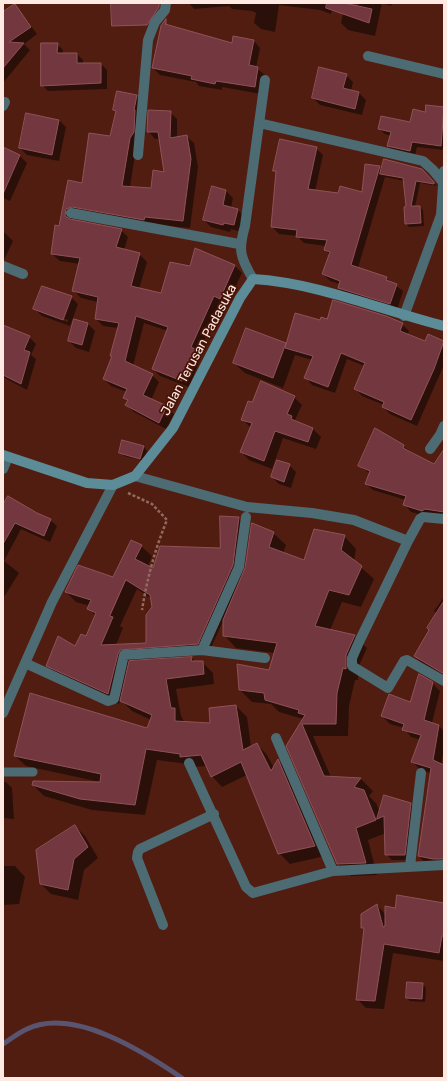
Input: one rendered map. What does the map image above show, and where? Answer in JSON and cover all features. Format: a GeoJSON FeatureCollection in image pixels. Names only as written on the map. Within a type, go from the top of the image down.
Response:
{"type":"FeatureCollection","features":[{"type":"Feature","properties":{"kind":"street"},"geometry":{"type":"LineString","coordinates":[[138,155],[148,40],[155,22],[166,10],[166,3]]}},
{"type":"Feature","properties":{"kind":"street"},"geometry":{"type":"LineString","coordinates":[[368,56],[444,74]]}},
{"type":"Feature","properties":{"kind":"street"},"geometry":{"type":"LineString","coordinates":[[253,279],[244,264],[239,244],[244,226],[266,80]]}},
{"type":"Feature","properties":{"kind":"street"},"geometry":{"type":"LineString","coordinates":[[259,123],[423,161],[443,176],[441,215],[404,316]]}},
{"type":"Feature","properties":{"kind":"street"},"geometry":{"type":"LineString","coordinates":[[71,214],[239,244]]}},
{"type":"Feature","properties":{"kind":"street"},"geometry":{"type":"LineString","coordinates":[[3,266],[23,274]]}},
{"type":"Feature","properties":{"kind":"street","name":"Jalan Terusan Padasuka"},"geometry":{"type":"LineString","coordinates":[[113,486],[135,476],[173,428],[240,298],[253,279],[333,293],[404,316],[444,326]]}},
{"type":"Feature","properties":{"kind":"street"},"geometry":{"type":"LineString","coordinates":[[430,449],[440,435],[444,426]]}},
{"type":"Feature","properties":{"kind":"street"},"geometry":{"type":"LineString","coordinates":[[3,469],[6,456],[87,483],[113,486],[52,602],[3,713]]}},
{"type":"Feature","properties":{"kind":"street"},"geometry":{"type":"LineString","coordinates":[[135,476],[247,507],[312,513],[354,520],[408,541]]}},
{"type":"Feature","properties":{"kind":"street"},"geometry":{"type":"LineString","coordinates":[[202,650],[239,566],[246,517]]}},
{"type":"Feature","properties":{"kind":"street"},"geometry":{"type":"LineString","coordinates":[[444,519],[423,517],[420,519],[352,658],[352,666],[388,688],[404,661],[407,660],[444,681]]}},
{"type":"Feature","properties":{"kind":"street"},"geometry":{"type":"LineString","coordinates":[[25,663],[108,701],[114,699],[124,655],[202,650],[265,658]]}},
{"type":"Feature","properties":{"kind":"street"},"geometry":{"type":"LineString","coordinates":[[276,738],[333,871]]}},
{"type":"Feature","properties":{"kind":"street"},"geometry":{"type":"LineString","coordinates":[[189,763],[214,814],[246,887],[252,893],[333,871],[444,865]]}},
{"type":"Feature","properties":{"kind":"street"},"geometry":{"type":"LineString","coordinates":[[410,866],[421,772]]}},
{"type":"Feature","properties":{"kind":"street"},"geometry":{"type":"LineString","coordinates":[[163,925],[137,858],[138,852],[140,849],[214,814]]}},
{"type":"Feature","properties":{"kind":"lane"},"geometry":{"type":"LineString","coordinates":[[3,772],[34,772]]}},
{"type":"Feature","properties":{"kind":"path"},"geometry":{"type":"LineString","coordinates":[[113,486],[152,504],[167,520],[158,542],[146,585],[142,610]]}},
{"type":"Feature","properties":{"kind":"building"},"geometry":{"type":"Polygon","coordinates":[[[111,3],[159,3],[159,7],[147,25],[112,26],[111,3]]]}},
{"type":"Feature","properties":{"kind":"building"},"geometry":{"type":"Polygon","coordinates":[[[327,3],[344,3],[372,9],[369,23],[326,8],[327,3]]]}},
{"type":"Feature","properties":{"kind":"building"},"geometry":{"type":"Polygon","coordinates":[[[15,4],[31,27],[9,42],[24,43],[3,68],[3,12],[15,4]]]}},
{"type":"Feature","properties":{"kind":"building"},"geometry":{"type":"Polygon","coordinates":[[[166,19],[165,24],[232,43],[233,36],[254,40],[249,65],[258,67],[255,87],[216,81],[215,84],[191,79],[192,76],[152,68],[161,26],[166,19]]]}},
{"type":"Feature","properties":{"kind":"building"},"geometry":{"type":"Polygon","coordinates":[[[41,43],[58,43],[57,53],[77,53],[77,63],[101,63],[101,83],[41,86],[41,43]]]}},
{"type":"Feature","properties":{"kind":"building"},"geometry":{"type":"Polygon","coordinates":[[[319,67],[347,74],[343,88],[359,92],[355,109],[312,98],[319,67]]]}},
{"type":"Feature","properties":{"kind":"building"},"geometry":{"type":"Polygon","coordinates":[[[117,91],[137,95],[134,110],[134,132],[130,138],[122,186],[151,188],[153,170],[164,172],[158,132],[147,132],[148,110],[171,111],[170,138],[187,135],[191,159],[183,221],[145,217],[144,220],[72,207],[66,209],[65,216],[70,219],[122,229],[116,247],[140,253],[131,286],[161,293],[170,262],[190,266],[195,248],[235,265],[220,299],[214,296],[191,347],[195,349],[182,381],[152,369],[168,327],[136,316],[125,361],[153,374],[143,395],[167,406],[159,423],[125,405],[128,400],[123,398],[127,389],[103,379],[112,356],[110,356],[119,323],[95,319],[98,297],[72,291],[80,258],[51,254],[55,225],[59,226],[68,180],[82,183],[89,133],[110,136],[116,111],[113,110],[117,91]]]}},
{"type":"Feature","properties":{"kind":"building"},"geometry":{"type":"Polygon","coordinates":[[[426,105],[444,107],[441,146],[412,142],[410,151],[387,146],[391,132],[378,129],[381,116],[410,122],[413,109],[425,112],[426,105]]]}},
{"type":"Feature","properties":{"kind":"building"},"geometry":{"type":"Polygon","coordinates":[[[26,113],[59,120],[52,155],[19,148],[26,113]]]}},
{"type":"Feature","properties":{"kind":"building"},"geometry":{"type":"Polygon","coordinates":[[[280,139],[317,147],[308,189],[338,193],[340,186],[362,192],[365,164],[380,166],[351,265],[387,277],[386,280],[397,284],[390,304],[338,288],[340,281],[322,274],[330,252],[324,250],[327,240],[296,237],[297,230],[271,227],[276,171],[273,171],[280,139]]]}},
{"type":"Feature","properties":{"kind":"building"},"geometry":{"type":"Polygon","coordinates":[[[3,147],[20,155],[3,194],[3,147]]]}},
{"type":"Feature","properties":{"kind":"building"},"geometry":{"type":"Polygon","coordinates":[[[384,159],[422,169],[434,182],[434,184],[416,181],[411,206],[420,206],[421,223],[405,224],[404,207],[406,206],[403,178],[380,174],[384,159]]]}},
{"type":"Feature","properties":{"kind":"building"},"geometry":{"type":"Polygon","coordinates":[[[212,186],[226,190],[223,205],[238,209],[234,225],[224,223],[223,225],[203,220],[212,186]]]}},
{"type":"Feature","properties":{"kind":"building"},"geometry":{"type":"Polygon","coordinates":[[[42,286],[72,296],[63,320],[33,309],[42,286]]]}},
{"type":"Feature","properties":{"kind":"building"},"geometry":{"type":"Polygon","coordinates":[[[333,300],[386,316],[403,323],[400,331],[425,341],[428,334],[444,341],[434,369],[411,420],[382,407],[384,402],[354,389],[365,363],[341,353],[328,387],[304,378],[313,356],[285,348],[295,313],[320,320],[321,317],[327,319],[333,300]]]}},
{"type":"Feature","properties":{"kind":"building"},"geometry":{"type":"Polygon","coordinates":[[[74,319],[88,323],[82,345],[68,341],[74,319]]]}},
{"type":"Feature","properties":{"kind":"building"},"geometry":{"type":"Polygon","coordinates":[[[3,325],[30,336],[24,350],[30,352],[21,384],[3,375],[3,325]]]}},
{"type":"Feature","properties":{"kind":"building"},"geometry":{"type":"Polygon","coordinates":[[[246,328],[286,343],[273,378],[233,363],[246,328]]]}},
{"type":"Feature","properties":{"kind":"building"},"geometry":{"type":"Polygon","coordinates":[[[261,381],[295,396],[287,414],[292,416],[291,419],[313,428],[308,442],[275,431],[264,461],[240,452],[252,423],[241,420],[248,401],[252,402],[261,381]]]}},
{"type":"Feature","properties":{"kind":"building"},"geometry":{"type":"Polygon","coordinates":[[[375,428],[404,445],[403,448],[434,464],[444,449],[444,512],[425,509],[422,511],[403,505],[406,496],[365,484],[370,471],[358,466],[375,428]]]}},
{"type":"Feature","properties":{"kind":"building"},"geometry":{"type":"Polygon","coordinates":[[[122,440],[144,446],[140,459],[119,453],[122,440]]]}},
{"type":"Feature","properties":{"kind":"building"},"geometry":{"type":"Polygon","coordinates":[[[277,460],[290,464],[284,482],[271,477],[277,460]]]}},
{"type":"Feature","properties":{"kind":"building"},"geometry":{"type":"Polygon","coordinates":[[[8,496],[37,513],[51,519],[44,536],[15,523],[3,544],[3,505],[8,496]]]}},
{"type":"Feature","properties":{"kind":"building"},"geometry":{"type":"Polygon","coordinates":[[[220,516],[239,517],[233,565],[198,644],[120,650],[108,694],[46,666],[58,636],[75,646],[81,634],[86,636],[96,613],[87,609],[91,600],[65,592],[78,565],[113,577],[131,540],[142,545],[135,559],[153,568],[160,546],[220,548],[220,516]],[[126,580],[110,616],[113,617],[101,645],[146,643],[146,615],[152,607],[150,595],[126,580]]]}},
{"type":"Feature","properties":{"kind":"building"},"geometry":{"type":"Polygon","coordinates":[[[252,523],[274,532],[269,547],[304,560],[314,529],[345,535],[341,550],[362,566],[349,595],[329,590],[315,626],[355,635],[346,655],[346,669],[343,668],[337,693],[336,724],[302,724],[324,776],[361,778],[354,787],[364,790],[376,820],[356,828],[366,863],[337,864],[286,746],[305,715],[298,713],[299,710],[265,700],[264,693],[239,690],[237,664],[269,670],[277,643],[223,636],[223,620],[245,568],[252,523]]]}},
{"type":"Feature","properties":{"kind":"building"},"geometry":{"type":"Polygon","coordinates":[[[444,601],[444,674],[414,656],[429,630],[427,628],[444,601]]]}},
{"type":"Feature","properties":{"kind":"building"},"geometry":{"type":"Polygon","coordinates":[[[192,657],[191,661],[203,661],[204,674],[166,679],[171,708],[175,708],[175,721],[210,723],[209,708],[236,705],[243,750],[257,743],[271,771],[278,759],[315,846],[278,854],[241,762],[211,777],[201,755],[180,757],[180,754],[146,749],[135,805],[80,799],[32,785],[33,781],[100,782],[101,774],[14,756],[30,693],[147,728],[152,715],[120,701],[129,661],[192,657]]]}},
{"type":"Feature","properties":{"kind":"building"},"geometry":{"type":"Polygon","coordinates":[[[419,674],[433,682],[424,720],[439,725],[433,760],[444,765],[444,859],[433,859],[418,856],[431,768],[411,762],[421,735],[402,730],[404,724],[381,716],[389,694],[410,702],[419,674]]]}},
{"type":"Feature","properties":{"kind":"building"},"geometry":{"type":"Polygon","coordinates":[[[384,795],[411,803],[405,855],[385,855],[384,816],[377,819],[384,795]]]}},
{"type":"Feature","properties":{"kind":"building"},"geometry":{"type":"Polygon","coordinates":[[[75,825],[88,847],[74,859],[68,890],[40,884],[36,850],[75,825]]]}},
{"type":"Feature","properties":{"kind":"building"},"geometry":{"type":"Polygon","coordinates":[[[397,895],[444,903],[444,936],[442,936],[439,953],[384,944],[375,1001],[356,1000],[364,928],[361,928],[361,914],[377,904],[383,927],[385,926],[385,906],[395,908],[397,895]]]}},
{"type":"Feature","properties":{"kind":"building"},"geometry":{"type":"Polygon","coordinates":[[[407,982],[423,983],[422,999],[406,998],[407,982]]]}},
{"type":"Feature","properties":{"kind":"waterway"},"geometry":{"type":"LineString","coordinates":[[3,1044],[27,1029],[46,1024],[66,1024],[87,1028],[129,1045],[182,1078]]}}]}
